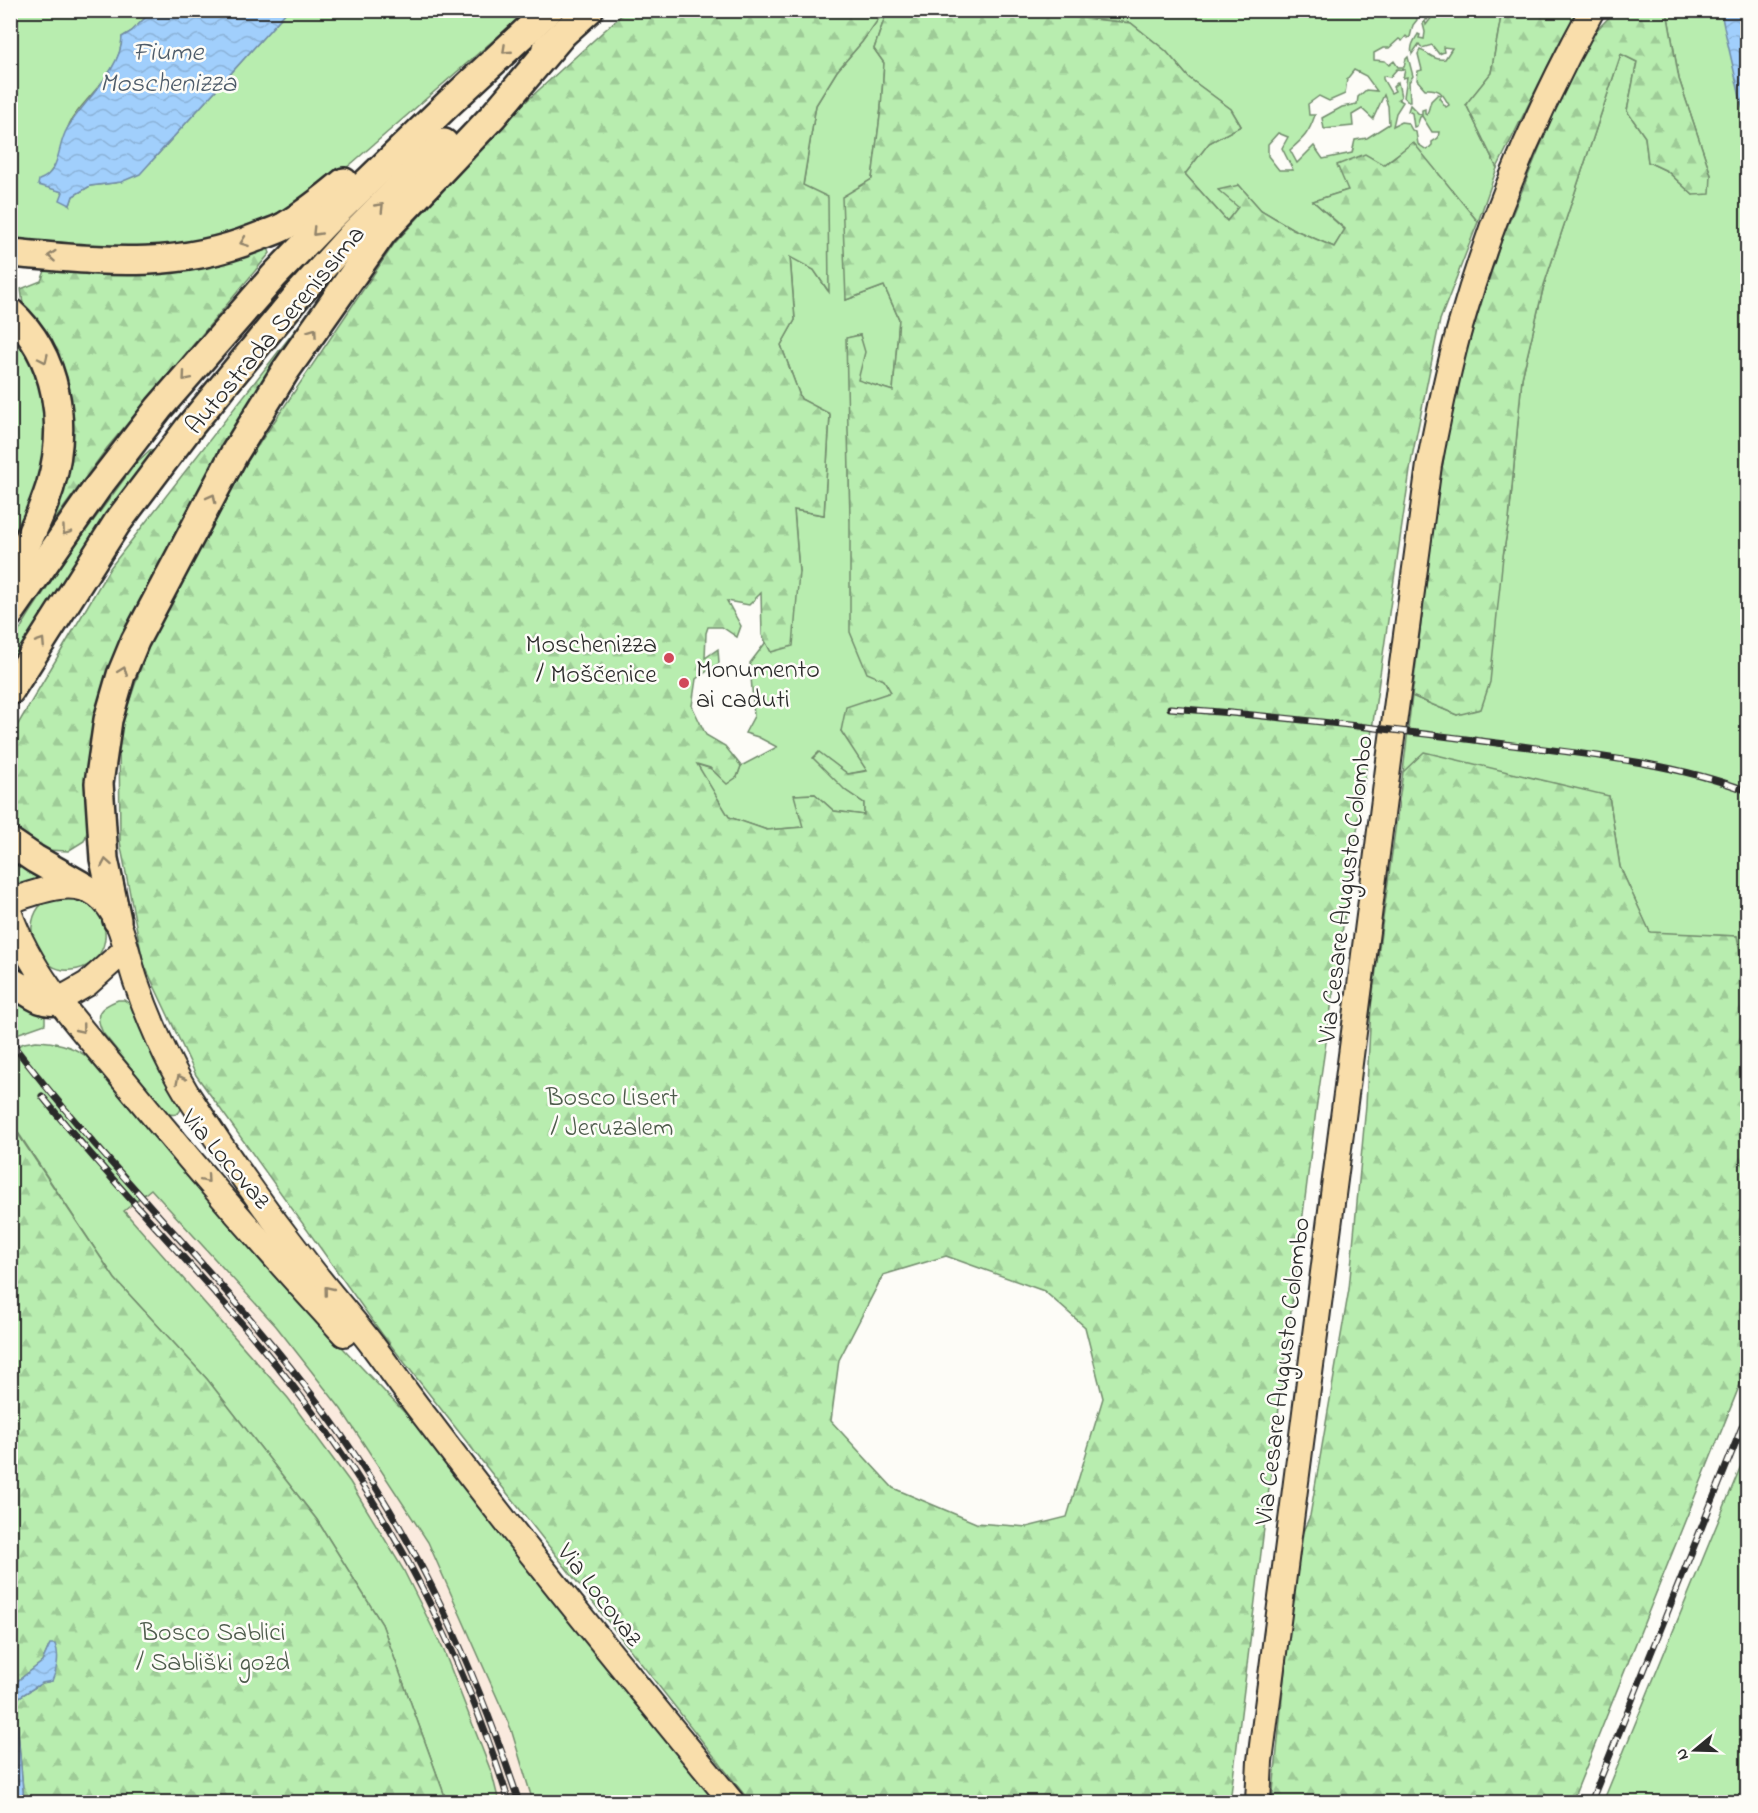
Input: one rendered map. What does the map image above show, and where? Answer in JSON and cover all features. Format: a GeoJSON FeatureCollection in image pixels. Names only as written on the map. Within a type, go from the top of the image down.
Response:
{"type":"FeatureCollection","features":[{"type":"Feature","properties":{"kind":"highway","name":"Autostrada Serenissima"},"geometry":{"type":"LineString","coordinates":[[10,612],[97,488],[197,364],[274,276],[321,227],[448,104],[549,10]]}},
{"type":"Feature","properties":{"kind":"highway","name":"Autostrada Serenissima"},"geometry":{"type":"LineString","coordinates":[[10,691],[117,523],[251,349],[328,261],[407,179],[588,10]]}},
{"type":"Feature","properties":{"kind":"highway"},"geometry":{"type":"LineString","coordinates":[[117,920],[104,859],[99,783],[108,720],[121,675],[135,641],[234,454],[286,370],[383,232],[493,116],[560,37]]}},
{"type":"Feature","properties":{"kind":"highway"},"geometry":{"type":"LineString","coordinates":[[10,253],[137,262],[193,257],[246,242],[283,227],[315,206],[448,104]]}},
{"type":"Feature","properties":{"kind":"highway"},"geometry":{"type":"LineString","coordinates":[[10,312],[32,334],[51,372],[57,395],[59,424],[56,459],[50,488],[29,540],[10,576]]}},
{"type":"Feature","properties":{"kind":"highway"},"geometry":{"type":"LineString","coordinates":[[10,842],[86,888]]}},
{"type":"Feature","properties":{"kind":"highway"},"geometry":{"type":"LineString","coordinates":[[10,981],[43,1000],[51,1003],[59,1000]]}},
{"type":"Feature","properties":{"kind":"main road","name":"Via Cesare Augusto Colombo"},"geometry":{"type":"LineString","coordinates":[[1258,1803],[1260,1761],[1297,1470],[1430,465],[1443,394],[1460,326],[1504,199],[1535,123],[1568,53],[1592,10]]}},
{"type":"Feature","properties":{"kind":"main road"},"geometry":{"type":"LineString","coordinates":[[10,901],[52,888],[86,888]]}},
{"type":"Feature","properties":{"kind":"main road","name":"Via Locovaz"},"geometry":{"type":"LineString","coordinates":[[86,888],[107,904],[117,920],[136,984],[184,1088],[247,1184],[427,1420],[732,1803]]}},
{"type":"Feature","properties":{"kind":"main road","name":"Via Locovaz"},"geometry":{"type":"LineString","coordinates":[[10,914],[22,944],[59,1000],[183,1152],[308,1295],[427,1420]]}},
{"type":"Feature","properties":{"kind":"main road"},"geometry":{"type":"LineString","coordinates":[[10,946],[34,965]]}},
{"type":"Feature","properties":{"kind":"main road"},"geometry":{"type":"LineString","coordinates":[[59,1000],[87,984],[125,950]]}},
{"type":"Feature","properties":{"kind":"shaded area"},"geometry":{"type":"Polygon","coordinates":[[[151,1189],[276,1326],[341,1409],[428,1542],[511,1729],[533,1802],[499,1802],[492,1774],[444,1651],[403,1569],[350,1482],[288,1398],[124,1211],[151,1189]]]}},
{"type":"Feature","properties":{"kind":"green space"},"geometry":{"type":"Polygon","coordinates":[[[1044,10],[1416,11],[1417,20],[1410,37],[1406,36],[1402,41],[1399,39],[1389,48],[1383,48],[1374,53],[1374,60],[1385,61],[1389,65],[1394,61],[1398,67],[1404,67],[1408,57],[1413,76],[1409,82],[1410,101],[1404,97],[1407,77],[1403,78],[1405,70],[1397,69],[1390,77],[1383,76],[1383,79],[1391,93],[1395,91],[1393,87],[1398,82],[1401,97],[1398,99],[1403,102],[1396,113],[1393,126],[1401,122],[1408,123],[1416,132],[1418,144],[1427,150],[1438,138],[1439,132],[1432,132],[1422,116],[1417,126],[1414,127],[1412,113],[1408,111],[1410,105],[1422,115],[1422,110],[1425,109],[1427,115],[1431,101],[1438,94],[1441,95],[1439,98],[1446,107],[1449,105],[1440,92],[1425,89],[1417,80],[1418,71],[1422,70],[1418,54],[1420,50],[1435,58],[1445,59],[1452,48],[1443,47],[1444,52],[1439,54],[1432,45],[1422,48],[1419,44],[1412,54],[1412,46],[1418,34],[1419,38],[1424,39],[1425,20],[1426,25],[1432,17],[1430,15],[1427,20],[1421,11],[1502,11],[1491,73],[1466,104],[1497,168],[1478,222],[1413,143],[1348,190],[1313,201],[1345,230],[1334,247],[1293,229],[1261,210],[1239,185],[1239,207],[1227,221],[1185,174],[1209,143],[1241,126],[1231,109],[1189,78],[1166,51],[1131,23],[1043,14],[1044,10]],[[1354,70],[1347,79],[1345,94],[1329,101],[1319,96],[1308,104],[1309,115],[1315,115],[1313,121],[1306,135],[1290,150],[1297,163],[1314,146],[1323,159],[1352,153],[1355,140],[1367,138],[1389,124],[1388,106],[1384,95],[1373,119],[1362,109],[1352,115],[1353,126],[1324,129],[1322,118],[1342,107],[1357,104],[1358,97],[1366,90],[1377,91],[1366,76],[1354,70]],[[1278,133],[1268,144],[1268,156],[1279,170],[1293,170],[1282,148],[1288,137],[1278,133]]]}},
{"type":"Feature","properties":{"kind":"green space"},"geometry":{"type":"Polygon","coordinates":[[[10,11],[152,11],[132,31],[122,37],[121,49],[116,60],[103,81],[72,119],[56,163],[45,180],[44,186],[63,192],[70,205],[73,196],[90,186],[121,182],[151,162],[287,11],[527,11],[351,164],[288,213],[183,248],[11,245],[10,11]]]}},
{"type":"Feature","properties":{"kind":"green space","name":"Bosco Lisert / Jeruzalem"},"geometry":{"type":"Polygon","coordinates":[[[626,11],[882,11],[862,42],[837,71],[816,105],[803,185],[828,197],[829,292],[814,270],[790,257],[795,320],[781,345],[801,399],[830,414],[824,515],[794,510],[799,572],[793,646],[771,652],[762,635],[761,593],[749,605],[727,601],[741,626],[737,637],[722,627],[708,627],[705,658],[718,649],[719,663],[696,679],[692,706],[706,735],[725,746],[741,766],[737,777],[727,784],[710,768],[697,764],[729,817],[767,830],[803,827],[794,795],[815,794],[834,811],[864,815],[864,803],[845,790],[813,758],[819,752],[848,774],[867,771],[841,731],[846,707],[891,692],[884,680],[867,673],[850,632],[846,338],[860,335],[865,352],[858,380],[893,391],[899,319],[884,286],[846,300],[842,197],[872,179],[884,63],[874,49],[887,11],[1044,11],[1044,14],[1131,23],[1166,51],[1189,78],[1231,109],[1241,126],[1209,143],[1185,174],[1227,221],[1238,207],[1218,190],[1239,185],[1261,210],[1293,229],[1334,247],[1345,229],[1313,201],[1348,190],[1337,165],[1365,154],[1384,165],[1413,142],[1478,222],[1440,320],[1412,457],[1316,1110],[1230,1802],[750,1802],[382,1334],[196,1075],[143,962],[120,842],[119,731],[157,621],[226,493],[394,244],[520,107],[626,11]],[[946,1256],[883,1275],[839,1360],[831,1421],[893,1488],[976,1523],[1027,1527],[1067,1517],[1103,1398],[1085,1327],[1044,1291],[946,1256]]]}},
{"type":"Feature","properties":{"kind":"green space"},"geometry":{"type":"Polygon","coordinates":[[[882,11],[887,11],[874,49],[884,63],[881,108],[872,179],[846,300],[884,286],[899,319],[893,391],[857,380],[860,335],[847,338],[850,518],[884,680],[892,693],[841,731],[868,770],[848,774],[819,753],[845,790],[864,803],[864,815],[834,811],[815,794],[795,795],[804,827],[767,830],[729,817],[696,764],[737,777],[741,766],[777,747],[745,733],[754,716],[750,663],[766,642],[771,652],[799,572],[794,510],[824,515],[830,415],[801,399],[781,345],[795,320],[790,256],[814,270],[828,291],[803,186],[816,105],[837,71],[862,42],[882,11]]]}},
{"type":"Feature","properties":{"kind":"green space"},"geometry":{"type":"Polygon","coordinates":[[[1502,11],[1578,11],[1558,45],[1497,168],[1466,104],[1491,73],[1502,11]]]}},
{"type":"Feature","properties":{"kind":"green space"},"geometry":{"type":"Polygon","coordinates":[[[1615,11],[1667,11],[1679,79],[1711,175],[1710,194],[1693,195],[1667,171],[1648,162],[1645,137],[1627,111],[1637,62],[1621,54],[1544,285],[1522,378],[1509,520],[1490,682],[1481,709],[1457,715],[1412,696],[1436,502],[1458,376],[1501,242],[1559,100],[1594,33],[1615,11]]]}},
{"type":"Feature","properties":{"kind":"green space"},"geometry":{"type":"Polygon","coordinates":[[[1667,11],[1721,11],[1748,128],[1747,993],[1737,936],[1650,933],[1620,867],[1609,796],[1403,772],[1412,696],[1457,715],[1503,556],[1509,520],[1522,378],[1544,285],[1621,54],[1637,62],[1627,111],[1645,137],[1648,162],[1667,171],[1693,195],[1711,175],[1679,79],[1667,11]]]}},
{"type":"Feature","properties":{"kind":"green space"},"geometry":{"type":"Polygon","coordinates":[[[268,248],[270,253],[107,448],[46,532],[66,454],[24,312],[21,289],[41,281],[47,266],[268,248]]]}},
{"type":"Feature","properties":{"kind":"green space"},"geometry":{"type":"Polygon","coordinates":[[[11,325],[23,339],[44,388],[46,463],[11,556],[11,325]]]}},
{"type":"Feature","properties":{"kind":"green space"},"geometry":{"type":"Polygon","coordinates":[[[296,329],[299,330],[187,511],[130,620],[105,679],[92,741],[88,830],[84,841],[68,851],[46,850],[11,828],[11,736],[110,568],[296,329]]]}},
{"type":"Feature","properties":{"kind":"green space"},"geometry":{"type":"Polygon","coordinates":[[[155,449],[156,453],[11,672],[11,644],[30,613],[71,551],[136,463],[150,450],[155,449]]]}},
{"type":"Feature","properties":{"kind":"green space"},"geometry":{"type":"Polygon","coordinates":[[[1424,752],[1609,796],[1620,867],[1650,932],[1737,936],[1748,993],[1747,1367],[1572,1802],[1272,1802],[1297,1545],[1310,1516],[1349,1289],[1366,1105],[1371,1007],[1403,772],[1424,752]]]}},
{"type":"Feature","properties":{"kind":"green space"},"geometry":{"type":"Polygon","coordinates":[[[18,861],[36,871],[36,880],[33,885],[14,889],[11,887],[11,862],[18,861]]]}},
{"type":"Feature","properties":{"kind":"green space"},"geometry":{"type":"Polygon","coordinates":[[[63,894],[83,900],[93,906],[104,925],[105,936],[99,955],[83,968],[60,969],[50,965],[36,949],[33,938],[32,927],[39,907],[63,894]]]}},
{"type":"Feature","properties":{"kind":"green space"},"geometry":{"type":"Polygon","coordinates":[[[11,990],[45,1017],[45,1024],[11,1036],[11,990]]]}},
{"type":"Feature","properties":{"kind":"green space"},"geometry":{"type":"Polygon","coordinates":[[[118,1000],[124,1000],[133,1006],[182,1104],[177,1114],[169,1114],[164,1109],[103,1033],[99,1021],[100,1012],[118,1000]]]}},
{"type":"Feature","properties":{"kind":"green space"},"geometry":{"type":"Polygon","coordinates":[[[36,1041],[62,1045],[86,1056],[186,1175],[303,1306],[424,1433],[719,1802],[533,1802],[511,1729],[428,1542],[341,1409],[276,1326],[151,1189],[124,1211],[288,1398],[350,1482],[403,1569],[444,1651],[492,1774],[499,1802],[447,1802],[382,1624],[317,1520],[207,1379],[115,1279],[11,1122],[11,1049],[36,1041]]]}},
{"type":"Feature","properties":{"kind":"green space","name":"Bosco Sablici / Sabliški gozd"},"geometry":{"type":"Polygon","coordinates":[[[10,1122],[115,1279],[207,1379],[317,1520],[382,1624],[447,1802],[24,1802],[16,1708],[19,1697],[42,1683],[52,1681],[50,1644],[42,1662],[11,1686],[10,1122]]]}},
{"type":"Feature","properties":{"kind":"green space"},"geometry":{"type":"Polygon","coordinates":[[[1747,1451],[1747,1802],[1603,1802],[1747,1451]]]}},
{"type":"Feature","properties":{"kind":"water","name":"Fiume Moschenizza"},"geometry":{"type":"Polygon","coordinates":[[[152,11],[287,11],[140,174],[121,182],[90,186],[73,196],[70,205],[60,200],[63,192],[38,185],[39,180],[46,176],[55,165],[67,129],[116,62],[122,37],[132,31],[152,11]]]}},
{"type":"Feature","properties":{"kind":"water"},"geometry":{"type":"Polygon","coordinates":[[[1721,11],[1747,11],[1747,128],[1724,27],[1721,11]]]}},
{"type":"Feature","properties":{"kind":"water"},"geometry":{"type":"Polygon","coordinates":[[[50,1644],[55,1644],[58,1658],[52,1681],[42,1683],[19,1697],[16,1708],[24,1802],[11,1802],[11,1686],[42,1662],[50,1644]]]}},
{"type":"Feature","properties":{"kind":"railway"},"geometry":{"type":"LineString","coordinates":[[1170,708],[1334,723],[1592,755],[1687,772],[1748,791]]}},
{"type":"Feature","properties":{"kind":"railway"},"geometry":{"type":"LineString","coordinates":[[10,1041],[92,1141],[263,1334],[342,1436],[398,1523],[444,1613],[484,1705],[519,1802]]}},
{"type":"Feature","properties":{"kind":"railway"},"geometry":{"type":"LineString","coordinates":[[42,1096],[271,1359],[302,1398],[368,1493],[424,1591],[448,1642],[491,1747],[509,1802]]}},
{"type":"Feature","properties":{"kind":"railway"},"geometry":{"type":"LineString","coordinates":[[1591,1802],[1748,1412]]}},
{"type":"Feature","properties":{"kind":"place","name":"Moschenizza / Moščenice"},"geometry":{"type":"Point","coordinates":[669,658]}},
{"type":"Feature","properties":{"kind":"place","name":"Monumento ai caduti"},"geometry":{"type":"Point","coordinates":[684,683]}}]}
